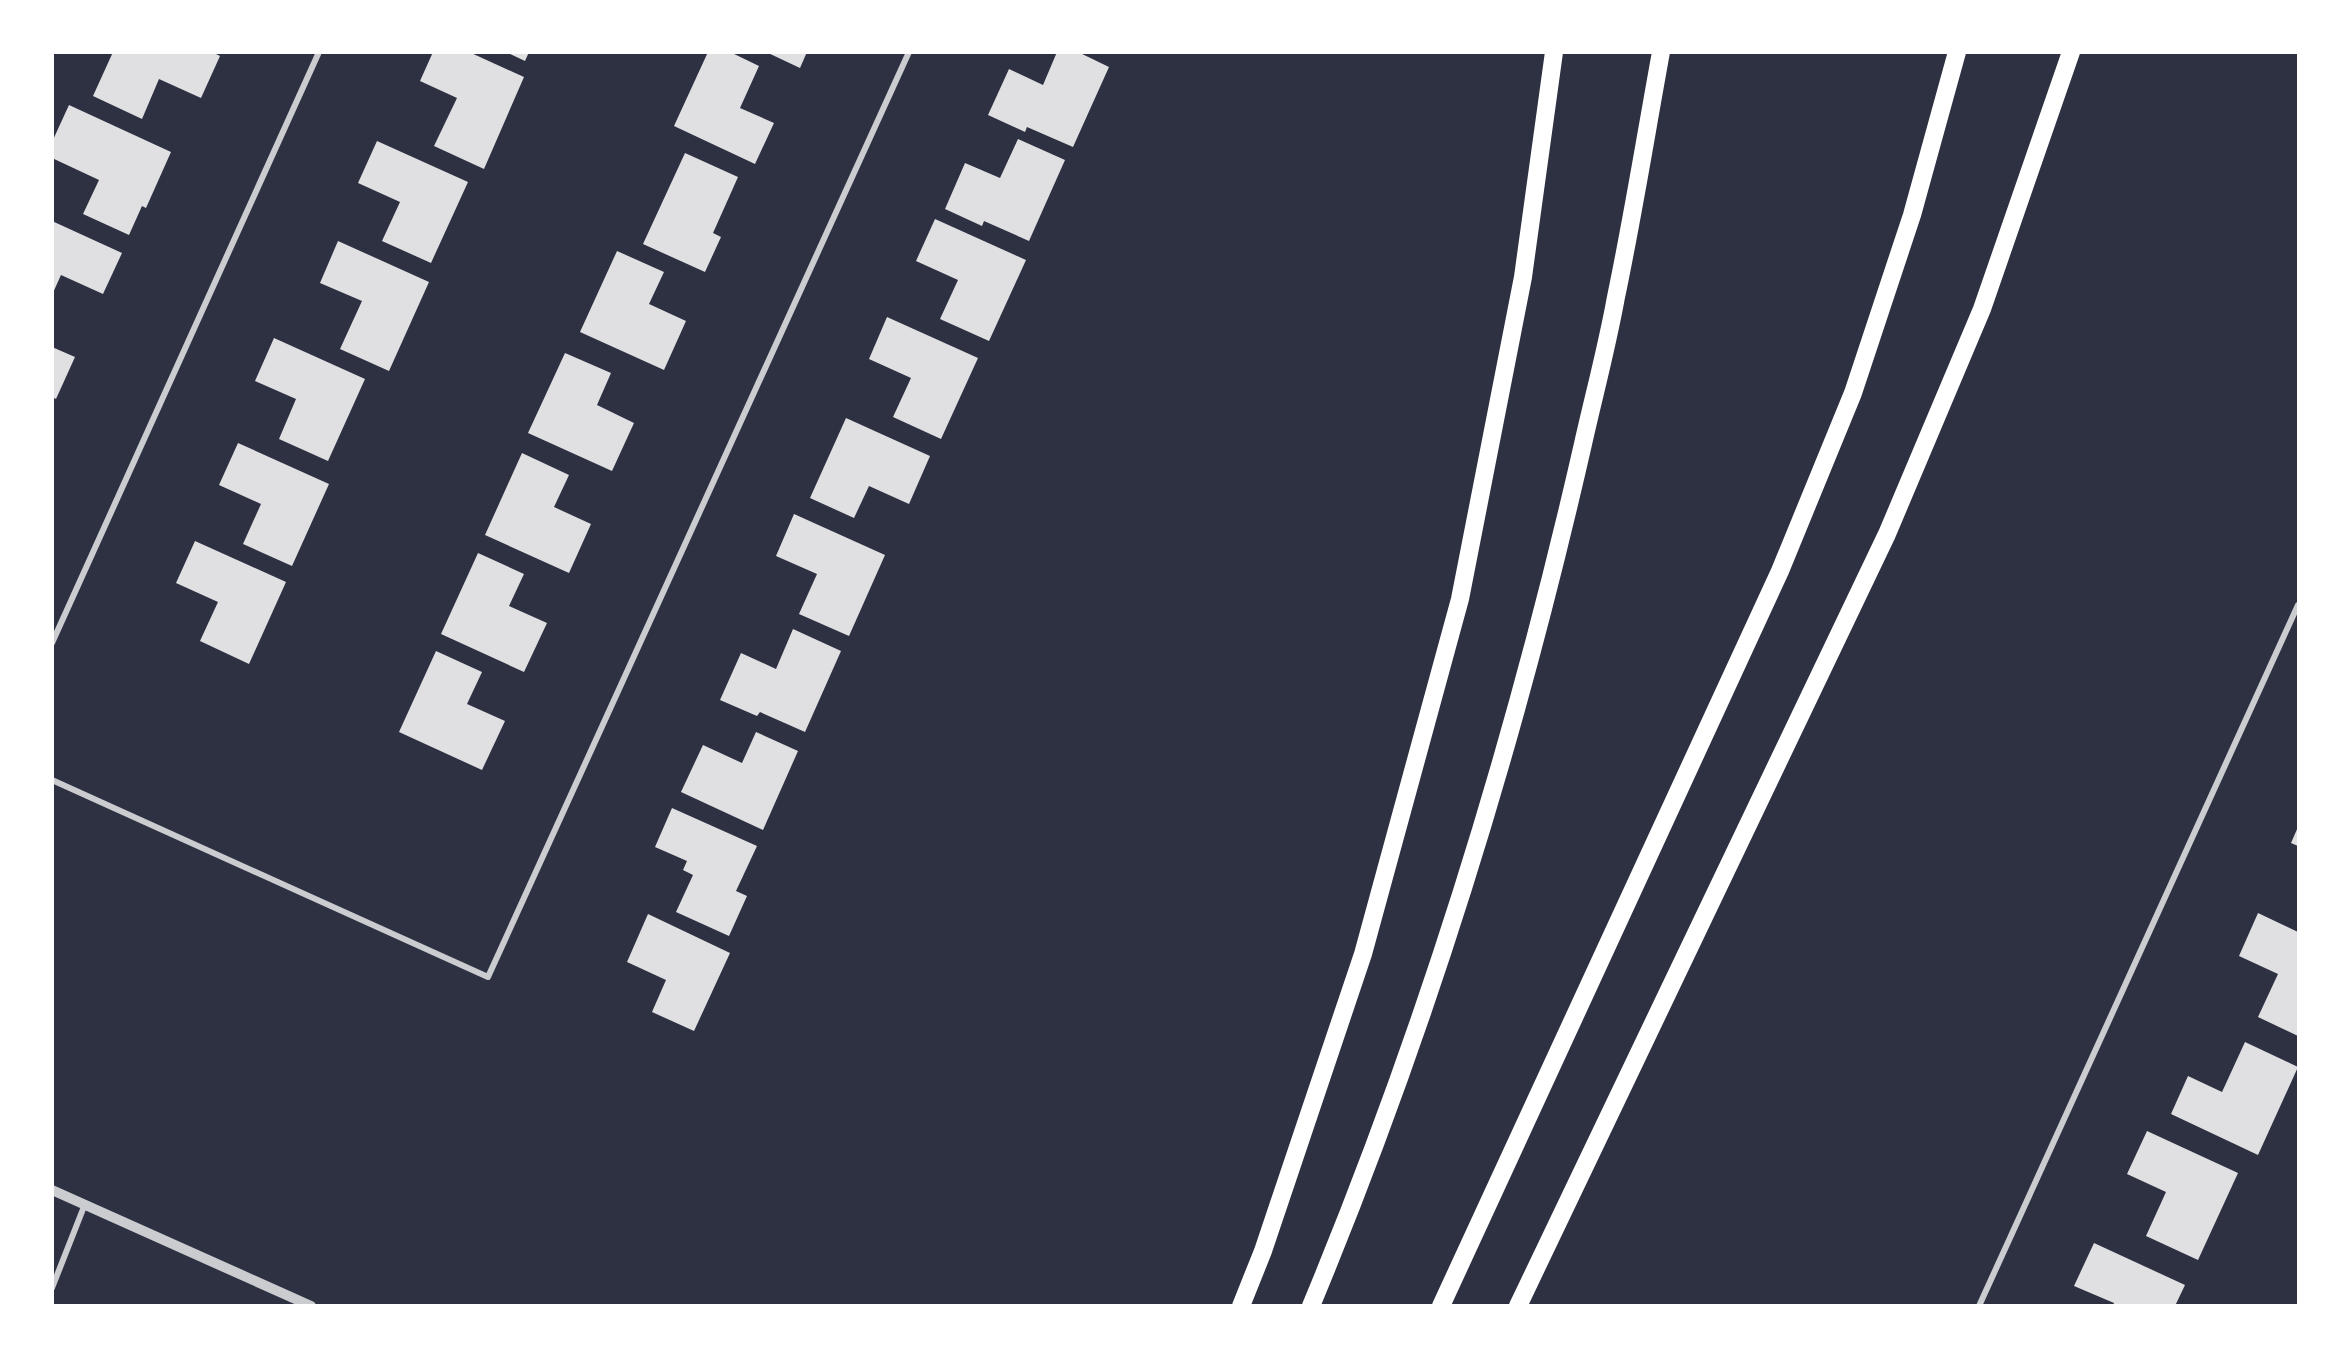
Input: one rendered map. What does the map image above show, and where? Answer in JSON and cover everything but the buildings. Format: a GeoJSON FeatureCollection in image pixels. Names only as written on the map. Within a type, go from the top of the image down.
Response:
{"type":"FeatureCollection","features":[{"type":"Feature","properties":{"kind":"highway"},"geometry":{"type":"LineString","coordinates":[[1241,1305],[1263,1251],[1363,954],[1460,599],[1523,278],[1554,52]]}},
{"type":"Feature","properties":{"kind":"highway"},"geometry":{"type":"LineString","coordinates":[[1311,1305],[1355,1201],[1417,1029],[1498,775],[1555,567],[1616,299],[1661,52]]}},
{"type":"Feature","properties":{"kind":"highway"},"geometry":{"type":"LineString","coordinates":[[1441,1305],[1760,614],[1853,393],[1912,215],[1957,52]]}},
{"type":"Feature","properties":{"kind":"highway"},"geometry":{"type":"LineString","coordinates":[[1518,1305],[1887,534],[1982,309],[2071,52]]}},
{"type":"Feature","properties":{"kind":"street"},"geometry":{"type":"LineString","coordinates":[[52,643],[320,52]]}},
{"type":"Feature","properties":{"kind":"street"},"geometry":{"type":"LineString","coordinates":[[52,780],[488,977],[909,52]]}},
{"type":"Feature","properties":{"kind":"street"},"geometry":{"type":"LineString","coordinates":[[1978,1305],[2298,604]]}},
{"type":"Feature","properties":{"kind":"street"},"geometry":{"type":"LineString","coordinates":[[52,1190],[311,1305]]}},
{"type":"Feature","properties":{"kind":"street"},"geometry":{"type":"LineString","coordinates":[[52,1288],[85,1204]]}}]}
